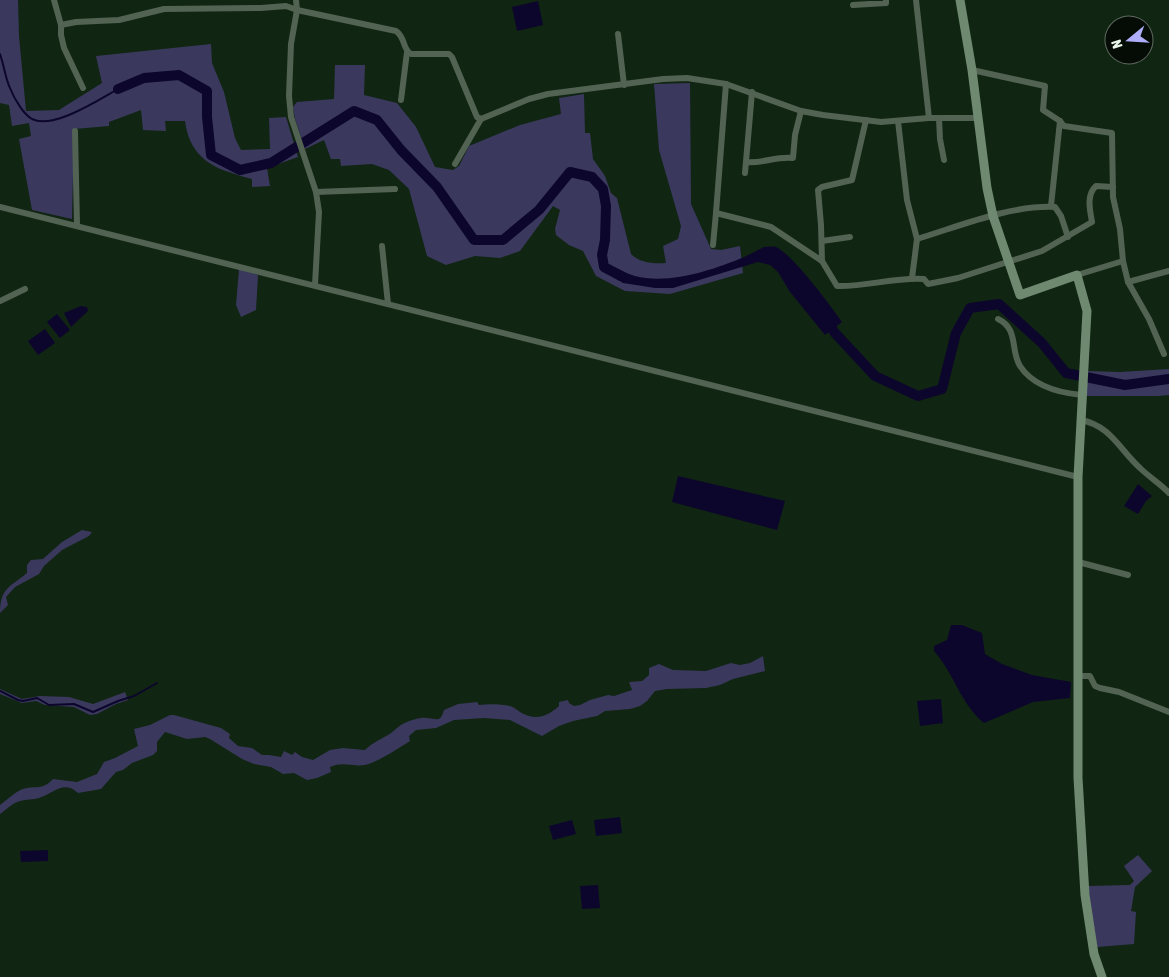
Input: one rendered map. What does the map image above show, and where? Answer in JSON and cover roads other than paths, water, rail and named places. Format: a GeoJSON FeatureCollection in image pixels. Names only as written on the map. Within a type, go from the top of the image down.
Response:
{"type":"FeatureCollection","features":[{"type":"Feature","properties":{"kind":"street"},"geometry":{"type":"LineString","coordinates":[[54,0],[61,25],[64,48],[83,88]]}},
{"type":"Feature","properties":{"kind":"street"},"geometry":{"type":"LineString","coordinates":[[164,0],[164,9]]}},
{"type":"Feature","properties":{"kind":"street"},"geometry":{"type":"LineString","coordinates":[[296,0],[297,10],[289,69],[291,117],[316,192],[319,212],[316,285]]}},
{"type":"Feature","properties":{"kind":"street"},"geometry":{"type":"LineString","coordinates":[[853,5],[886,3],[886,0]]}},
{"type":"Feature","properties":{"kind":"street"},"geometry":{"type":"LineString","coordinates":[[916,0],[929,118]]}},
{"type":"Feature","properties":{"kind":"street"},"geometry":{"type":"LineString","coordinates":[[960,0],[972,70],[987,188],[993,216],[1020,295],[1123,260]]}},
{"type":"Feature","properties":{"kind":"street"},"geometry":{"type":"LineString","coordinates":[[61,25],[76,22],[119,20],[164,9],[286,6],[396,31],[403,38],[407,52],[401,100]]}},
{"type":"Feature","properties":{"kind":"street"},"geometry":{"type":"LineString","coordinates":[[618,34],[624,85]]}},
{"type":"Feature","properties":{"kind":"street"},"geometry":{"type":"LineString","coordinates":[[407,52],[411,54],[446,53],[452,57],[477,117],[481,119]]}},
{"type":"Feature","properties":{"kind":"street"},"geometry":{"type":"LineString","coordinates":[[972,70],[1045,86],[1043,110],[1060,121],[1064,126],[1112,133],[1113,197],[1128,282],[1149,320],[1164,354]]}},
{"type":"Feature","properties":{"kind":"street"},"geometry":{"type":"LineString","coordinates":[[455,164],[481,119],[529,99],[548,94],[687,78],[726,84],[801,111],[866,120],[881,122],[929,118],[978,118]]}},
{"type":"Feature","properties":{"kind":"street"},"geometry":{"type":"LineString","coordinates":[[713,245],[726,84]]}},
{"type":"Feature","properties":{"kind":"street"},"geometry":{"type":"LineString","coordinates":[[745,173],[752,92]]}},
{"type":"Feature","properties":{"kind":"street"},"geometry":{"type":"LineString","coordinates":[[746,162],[758,163],[771,158],[793,158],[795,135],[801,111]]}},
{"type":"Feature","properties":{"kind":"street"},"geometry":{"type":"LineString","coordinates":[[939,118],[944,160]]}},
{"type":"Feature","properties":{"kind":"street"},"geometry":{"type":"LineString","coordinates":[[822,261],[818,190],[852,180],[866,120]]}},
{"type":"Feature","properties":{"kind":"street"},"geometry":{"type":"LineString","coordinates":[[898,121],[907,200],[917,239],[912,278]]}},
{"type":"Feature","properties":{"kind":"street"},"geometry":{"type":"LineString","coordinates":[[1052,206],[1060,121]]}},
{"type":"Feature","properties":{"kind":"street"},"geometry":{"type":"LineString","coordinates":[[75,131],[77,225]]}},
{"type":"Feature","properties":{"kind":"street"},"geometry":{"type":"LineString","coordinates":[[716,213],[771,227],[822,261],[838,286],[852,287],[912,278],[924,279],[928,284],[958,278],[1042,251],[1092,222],[1090,197],[1096,186],[1113,187]]}},
{"type":"Feature","properties":{"kind":"street"},"geometry":{"type":"LineString","coordinates":[[316,192],[395,189]]}},
{"type":"Feature","properties":{"kind":"street"},"geometry":{"type":"LineString","coordinates":[[917,239],[1024,208],[1052,206],[1062,216],[1068,237]]}},
{"type":"Feature","properties":{"kind":"street"},"geometry":{"type":"LineString","coordinates":[[0,207],[1078,477]]}},
{"type":"Feature","properties":{"kind":"street"},"geometry":{"type":"LineString","coordinates":[[822,241],[850,238]]}},
{"type":"Feature","properties":{"kind":"street"},"geometry":{"type":"LineString","coordinates":[[382,246],[388,304]]}},
{"type":"Feature","properties":{"kind":"street"},"geometry":{"type":"LineString","coordinates":[[1128,282],[1169,271]]}},
{"type":"Feature","properties":{"kind":"street"},"geometry":{"type":"LineString","coordinates":[[1077,275],[1087,311],[1078,477],[1078,778],[1083,878],[1092,939],[1102,977]]}},
{"type":"Feature","properties":{"kind":"street"},"geometry":{"type":"LineString","coordinates":[[0,301],[25,289]]}},
{"type":"Feature","properties":{"kind":"street"},"geometry":{"type":"LineString","coordinates":[[998,319],[1004,322],[1010,330],[1020,366],[1030,376],[1054,390],[1082,391]]}},
{"type":"Feature","properties":{"kind":"street"},"geometry":{"type":"LineString","coordinates":[[1081,420],[1091,422],[1105,429],[1137,466],[1153,481],[1162,485],[1169,493]]}},
{"type":"Feature","properties":{"kind":"street"},"geometry":{"type":"LineString","coordinates":[[1078,562],[1128,575]]}},
{"type":"Feature","properties":{"kind":"street"},"geometry":{"type":"LineString","coordinates":[[1077,676],[1090,676],[1095,686],[1120,692],[1169,712]]}},
{"type":"Feature","properties":{"kind":"waterway"},"geometry":{"type":"LineString","coordinates":[[0,54],[7,80],[14,96],[22,110],[32,119],[41,121],[64,117],[118,89]]}},
{"type":"Feature","properties":{"kind":"waterway"},"geometry":{"type":"LineString","coordinates":[[118,89],[144,78],[179,75],[207,91],[207,117],[211,155],[240,170],[271,163],[354,111],[377,120],[401,150],[437,187],[474,240],[503,240],[539,210],[570,172],[592,177],[603,189],[606,206],[605,240],[602,255],[604,267],[621,276]]}},
{"type":"Feature","properties":{"kind":"waterway"},"geometry":{"type":"LineString","coordinates":[[824,318],[835,333],[875,376],[918,396],[942,389],[956,333],[970,308],[999,304],[1042,343],[1066,373],[1125,385],[1169,379]]}},
{"type":"Feature","properties":{"kind":"waterway"},"geometry":{"type":"LineString","coordinates":[[0,691],[18,700],[23,701],[37,698],[49,705],[74,704],[93,712],[134,696],[157,683]]}}]}
